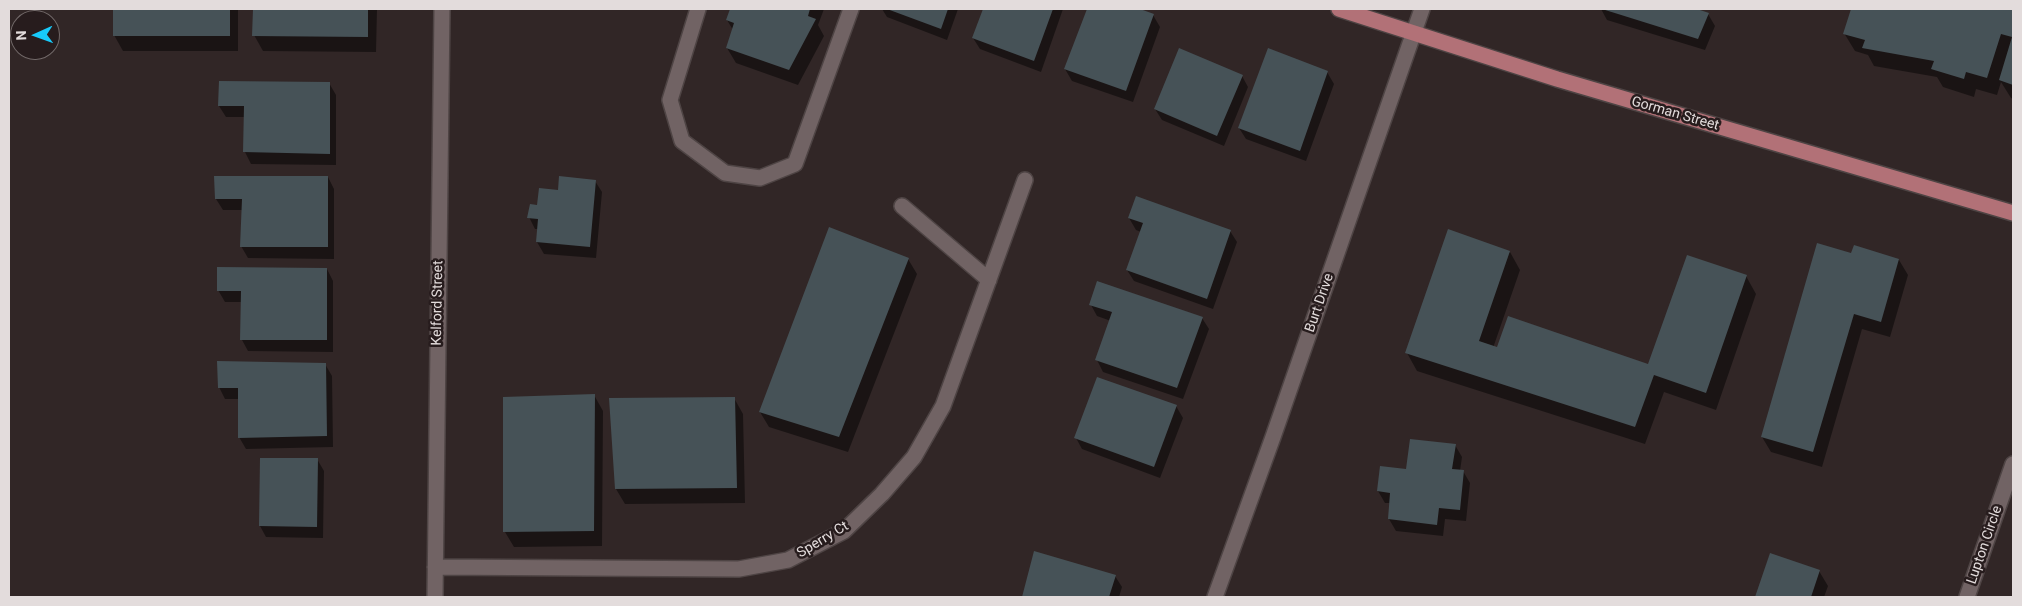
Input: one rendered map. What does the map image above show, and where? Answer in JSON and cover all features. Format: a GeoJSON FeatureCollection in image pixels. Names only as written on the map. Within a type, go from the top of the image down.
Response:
{"type":"FeatureCollection","features":[{"type":"Feature","properties":{"kind":"main road","name":"Gorman Street"},"geometry":{"type":"LineString","coordinates":[[1340,9],[1557,79],[2013,213]]}},
{"type":"Feature","properties":{"kind":"street","name":"Kelford Street"},"geometry":{"type":"LineString","coordinates":[[435,597],[442,9]]}},
{"type":"Feature","properties":{"kind":"street"},"geometry":{"type":"LineString","coordinates":[[698,9],[670,100],[682,141],[725,173],[760,178],[795,164],[851,9]]}},
{"type":"Feature","properties":{"kind":"street","name":"Burt Drive"},"geometry":{"type":"LineString","coordinates":[[1215,597],[1273,437],[1422,9]]}},
{"type":"Feature","properties":{"kind":"street","name":"Sperry Ct"},"geometry":{"type":"LineString","coordinates":[[435,567],[739,569],[788,560],[844,531],[882,494],[914,457],[943,406],[1026,180]]}},
{"type":"Feature","properties":{"kind":"street"},"geometry":{"type":"LineString","coordinates":[[902,206],[989,280]]}},
{"type":"Feature","properties":{"kind":"street","name":"Lupton Circle"},"geometry":{"type":"LineString","coordinates":[[1967,597],[2013,464]]}},
{"type":"Feature","properties":{"kind":"building"},"geometry":{"type":"Polygon","coordinates":[[[113,9],[230,9],[230,36],[113,36],[113,9]]]}},
{"type":"Feature","properties":{"kind":"building"},"geometry":{"type":"Polygon","coordinates":[[[253,9],[368,9],[368,37],[252,36],[253,9]]]}},
{"type":"Feature","properties":{"kind":"building"},"geometry":{"type":"Polygon","coordinates":[[[730,9],[810,9],[808,16],[816,19],[789,70],[726,48],[734,23],[726,20],[730,9]]]}},
{"type":"Feature","properties":{"kind":"building"},"geometry":{"type":"Polygon","coordinates":[[[887,9],[948,9],[941,29],[887,9]]]}},
{"type":"Feature","properties":{"kind":"building"},"geometry":{"type":"Polygon","coordinates":[[[983,9],[1053,9],[1034,61],[972,38],[983,9]]]}},
{"type":"Feature","properties":{"kind":"building"},"geometry":{"type":"Polygon","coordinates":[[[1087,9],[1140,9],[1154,14],[1126,91],[1064,69],[1087,9]]]}},
{"type":"Feature","properties":{"kind":"building"},"geometry":{"type":"Polygon","coordinates":[[[1602,9],[1697,9],[1709,13],[1698,39],[1602,9]]]}},
{"type":"Feature","properties":{"kind":"building"},"geometry":{"type":"Polygon","coordinates":[[[1851,9],[2013,9],[2013,85],[1999,80],[2012,37],[2001,34],[1987,78],[1966,72],[1964,79],[1931,69],[1934,61],[1862,48],[1865,40],[1843,34],[1851,9]]]}},
{"type":"Feature","properties":{"kind":"building"},"geometry":{"type":"Polygon","coordinates":[[[1179,48],[1243,75],[1217,136],[1154,109],[1179,48]]]}},
{"type":"Feature","properties":{"kind":"building"},"geometry":{"type":"Polygon","coordinates":[[[1268,48],[1328,71],[1300,151],[1238,128],[1268,48]]]}},
{"type":"Feature","properties":{"kind":"building"},"geometry":{"type":"Polygon","coordinates":[[[219,81],[330,82],[330,154],[243,152],[244,106],[218,106],[219,81]]]}},
{"type":"Feature","properties":{"kind":"building"},"geometry":{"type":"Polygon","coordinates":[[[214,176],[328,176],[328,247],[240,247],[242,199],[215,199],[214,176]]]}},
{"type":"Feature","properties":{"kind":"building"},"geometry":{"type":"Polygon","coordinates":[[[559,176],[596,180],[590,247],[536,242],[538,219],[527,218],[530,204],[537,205],[539,188],[558,190],[559,176]]]}},
{"type":"Feature","properties":{"kind":"building"},"geometry":{"type":"Polygon","coordinates":[[[1136,196],[1231,230],[1207,299],[1126,270],[1143,223],[1128,218],[1136,196]]]}},
{"type":"Feature","properties":{"kind":"building"},"geometry":{"type":"Polygon","coordinates":[[[829,227],[909,258],[839,437],[759,412],[829,227]]]}},
{"type":"Feature","properties":{"kind":"building"},"geometry":{"type":"Polygon","coordinates":[[[1448,229],[1510,251],[1479,341],[1497,347],[1508,316],[1648,364],[1687,255],[1747,275],[1706,393],[1654,375],[1635,427],[1405,353],[1448,229]]]}},
{"type":"Feature","properties":{"kind":"building"},"geometry":{"type":"Polygon","coordinates":[[[1817,243],[1851,253],[1854,245],[1899,259],[1881,322],[1854,314],[1813,452],[1761,437],[1817,243]]]}},
{"type":"Feature","properties":{"kind":"building"},"geometry":{"type":"Polygon","coordinates":[[[217,267],[327,268],[327,340],[240,340],[241,291],[217,291],[217,267]]]}},
{"type":"Feature","properties":{"kind":"building"},"geometry":{"type":"Polygon","coordinates":[[[1097,281],[1203,317],[1177,388],[1095,360],[1112,312],[1089,305],[1097,281]]]}},
{"type":"Feature","properties":{"kind":"building"},"geometry":{"type":"Polygon","coordinates":[[[217,361],[326,363],[327,436],[238,438],[238,388],[218,388],[217,361]]]}},
{"type":"Feature","properties":{"kind":"building"},"geometry":{"type":"Polygon","coordinates":[[[1097,377],[1177,405],[1154,467],[1074,438],[1097,377]]]}},
{"type":"Feature","properties":{"kind":"building"},"geometry":{"type":"Polygon","coordinates":[[[595,394],[594,531],[503,532],[503,397],[595,394]]]}},
{"type":"Feature","properties":{"kind":"building"},"geometry":{"type":"Polygon","coordinates":[[[735,397],[737,488],[615,489],[609,398],[735,397]]]}},
{"type":"Feature","properties":{"kind":"building"},"geometry":{"type":"Polygon","coordinates":[[[1410,439],[1456,444],[1452,469],[1464,470],[1460,510],[1439,508],[1437,525],[1388,519],[1390,493],[1377,491],[1380,466],[1406,469],[1410,439]]]}},
{"type":"Feature","properties":{"kind":"building"},"geometry":{"type":"Polygon","coordinates":[[[260,458],[318,458],[317,527],[259,526],[260,458]]]}},
{"type":"Feature","properties":{"kind":"building"},"geometry":{"type":"Polygon","coordinates":[[[1034,551],[1116,575],[1109,597],[1022,597],[1034,551]]]}},
{"type":"Feature","properties":{"kind":"building"},"geometry":{"type":"Polygon","coordinates":[[[1770,553],[1820,570],[1811,597],[1755,597],[1770,553]]]}}]}
